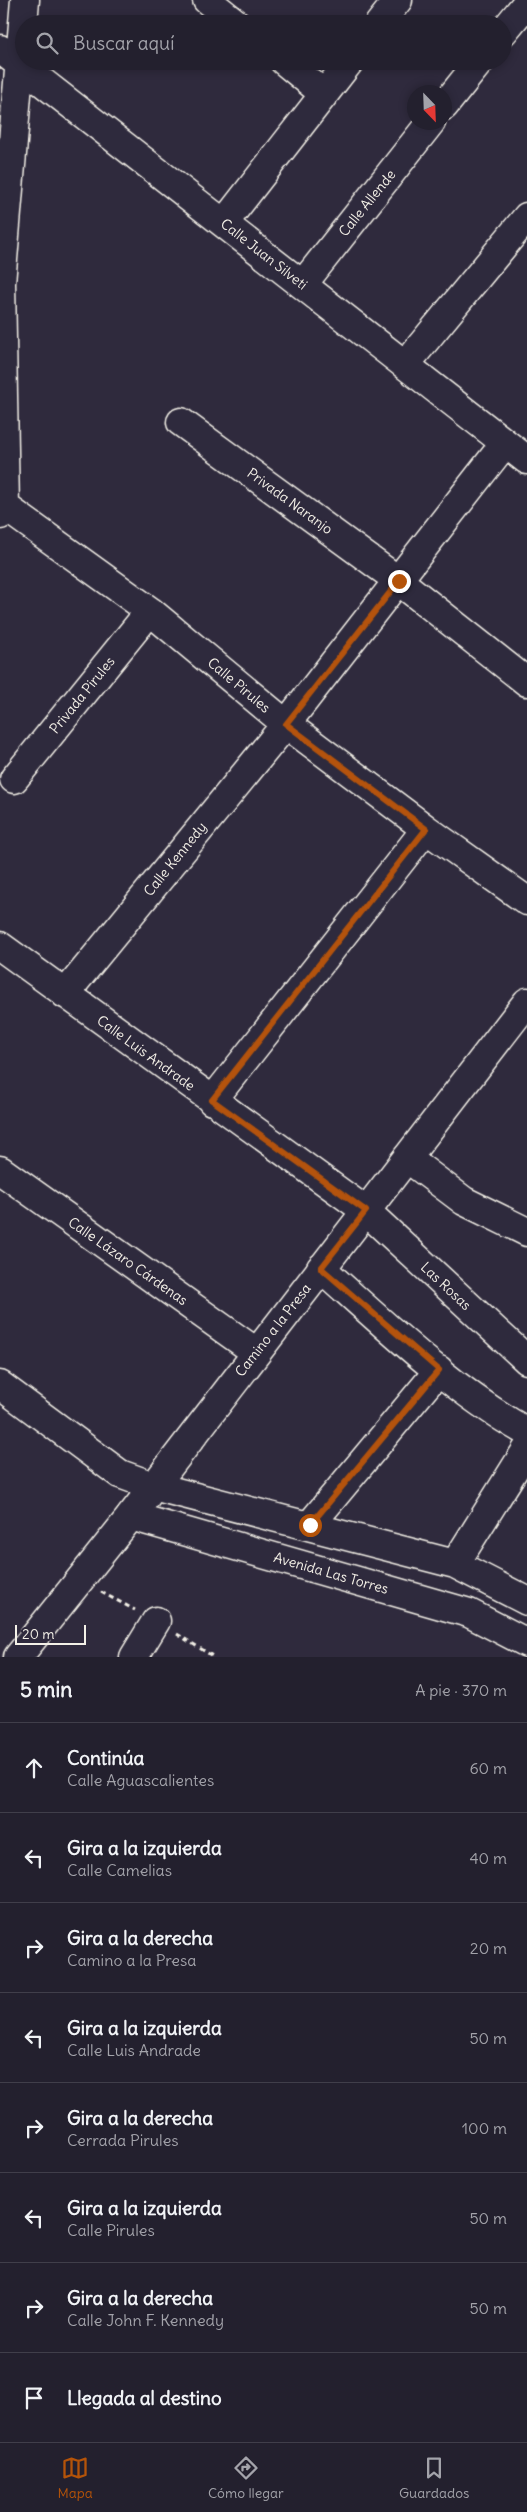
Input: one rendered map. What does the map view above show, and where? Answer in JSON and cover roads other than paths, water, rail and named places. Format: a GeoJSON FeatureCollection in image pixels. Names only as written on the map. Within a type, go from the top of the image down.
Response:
{"type":"FeatureCollection","features":[{"type":"Feature","properties":{"kind":"street"},"geometry":{"type":"LineString","coordinates":[[21,15],[25,0]]}},
{"type":"Feature","properties":{"kind":"street"},"geometry":{"type":"LineString","coordinates":[[207,0],[226,15]]}},
{"type":"Feature","properties":{"kind":"street"},"geometry":{"type":"LineString","coordinates":[[386,15],[398,0]]}},
{"type":"Feature","properties":{"kind":"street"},"geometry":{"type":"LineString","coordinates":[[512,20],[524,3]]}},
{"type":"Feature","properties":{"kind":"street"},"geometry":{"type":"LineString","coordinates":[[2,509],[1,283],[9,56],[15,35]]}},
{"type":"Feature","properties":{"kind":"street","name":"Calle Juan Silveti"},"geometry":{"type":"LineString","coordinates":[[27,70],[527,460]]}},
{"type":"Feature","properties":{"kind":"street"},"geometry":{"type":"LineString","coordinates":[[295,70],[324,94]]}},
{"type":"Feature","properties":{"kind":"street"},"geometry":{"type":"LineString","coordinates":[[224,223],[343,70]]}},
{"type":"Feature","properties":{"kind":"street"},"geometry":{"type":"LineString","coordinates":[[452,96],[473,70]]}},
{"type":"Feature","properties":{"kind":"street","name":"Calle Allende"},"geometry":{"type":"LineString","coordinates":[[303,284],[425,130]]}},
{"type":"Feature","properties":{"kind":"street"},"geometry":{"type":"LineString","coordinates":[[405,365],[527,217]]}},
{"type":"Feature","properties":{"kind":"street","name":"Privada Naranjo"},"geometry":{"type":"LineString","coordinates":[[181,422],[399,581],[527,682]]}},
{"type":"Feature","properties":{"kind":"street","name":"Calle Kennedy"},"geometry":{"type":"LineString","coordinates":[[65,994],[286,724],[505,443]]}},
{"type":"Feature","properties":{"kind":"street","name":"Calle Pirules"},"geometry":{"type":"LineString","coordinates":[[2,509],[150,611],[286,724],[426,829],[527,901]]}},
{"type":"Feature","properties":{"kind":"street","name":"Privada Pirules"},"geometry":{"type":"LineString","coordinates":[[14,779],[150,611]]}},
{"type":"Feature","properties":{"kind":"street"},"geometry":{"type":"LineString","coordinates":[[212,1100],[426,829]]}},
{"type":"Feature","properties":{"kind":"street","name":"Calle Luis Andrade"},"geometry":{"type":"LineString","coordinates":[[0,946],[366,1211]]}},
{"type":"Feature","properties":{"kind":"street","name":"Camino a la Presa"},"geometry":{"type":"LineString","coordinates":[[18,1657],[131,1516],[527,1002]]}},
{"type":"Feature","properties":{"kind":"street"},"geometry":{"type":"LineString","coordinates":[[407,1158],[464,1201],[527,1232]]}},
{"type":"Feature","properties":{"kind":"street","name":"Calle Lázaro Cárdenas"},"geometry":{"type":"LineString","coordinates":[[0,1170],[256,1352]]}},
{"type":"Feature","properties":{"kind":"street","name":"Las Rosas"},"geometry":{"type":"LineString","coordinates":[[366,1211],[527,1360]]}},
{"type":"Feature","properties":{"kind":"street"},"geometry":{"type":"LineString","coordinates":[[321,1268],[439,1370],[503,1418],[527,1432]]}},
{"type":"Feature","properties":{"kind":"street"},"geometry":{"type":"LineString","coordinates":[[310,1525],[439,1370]]}},
{"type":"Feature","properties":{"kind":"street"},"geometry":{"type":"LineString","coordinates":[[0,1384],[120,1474],[153,1486],[456,1564],[527,1601]]}},
{"type":"Feature","properties":{"kind":"street"},"geometry":{"type":"LineString","coordinates":[[456,1564],[527,1449]]}},
{"type":"Feature","properties":{"kind":"street","name":"Avenida Las Torres"},"geometry":{"type":"LineString","coordinates":[[131,1516],[469,1613],[527,1643]]}},
{"type":"Feature","properties":{"kind":"street"},"geometry":{"type":"LineString","coordinates":[[134,1657],[156,1621]]}}]}
